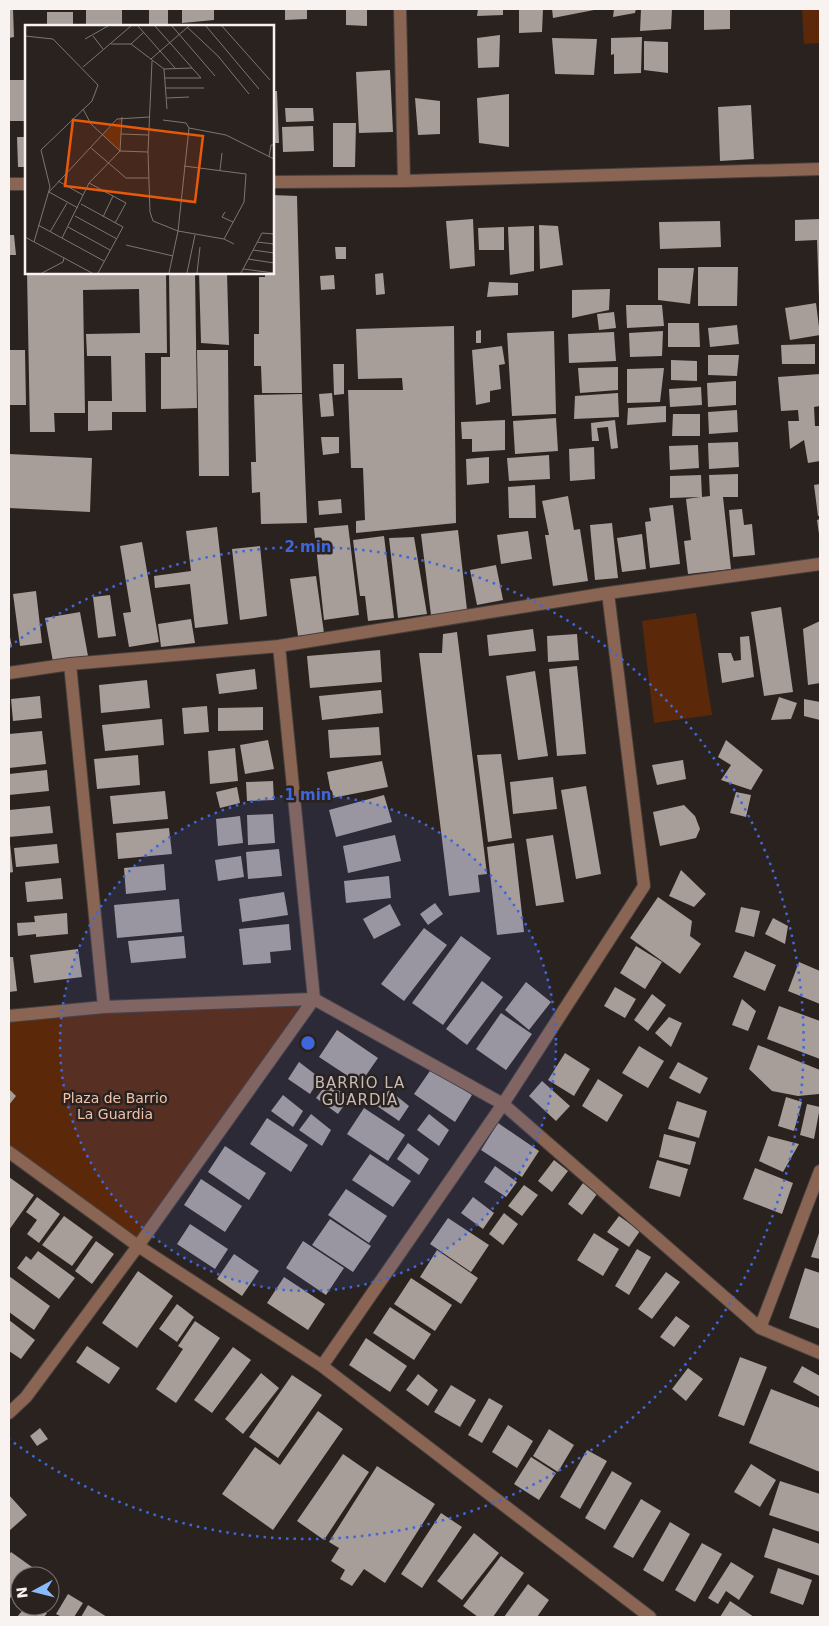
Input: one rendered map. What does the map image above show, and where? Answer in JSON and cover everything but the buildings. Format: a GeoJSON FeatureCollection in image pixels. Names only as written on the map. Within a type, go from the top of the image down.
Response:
{"type":"FeatureCollection","features":[{"type":"Feature","properties":{"kind":"street"},"geometry":{"type":"LineString","coordinates":[[400,9],[404,181]]}},
{"type":"Feature","properties":{"kind":"street"},"geometry":{"type":"LineString","coordinates":[[274,182],[404,181],[820,169]]}},
{"type":"Feature","properties":{"kind":"street"},"geometry":{"type":"LineString","coordinates":[[9,184],[25,184]]}},
{"type":"Feature","properties":{"kind":"street"},"geometry":{"type":"LineString","coordinates":[[9,673],[70,664],[279,646],[608,593],[820,564]]}},
{"type":"Feature","properties":{"kind":"street"},"geometry":{"type":"LineString","coordinates":[[322,1366],[503,1104],[644,886],[608,593]]}},
{"type":"Feature","properties":{"kind":"street"},"geometry":{"type":"LineString","coordinates":[[9,1413],[26,1397],[138,1246],[314,999],[279,646]]}},
{"type":"Feature","properties":{"kind":"street"},"geometry":{"type":"LineString","coordinates":[[70,664],[104,1007]]}},
{"type":"Feature","properties":{"kind":"street"},"geometry":{"type":"LineString","coordinates":[[9,1016],[104,1007],[314,999],[503,1104],[760,1328],[820,1353]]}},
{"type":"Feature","properties":{"kind":"street"},"geometry":{"type":"LineString","coordinates":[[9,1152],[138,1246],[322,1366],[650,1617]]}},
{"type":"Feature","properties":{"kind":"street"},"geometry":{"type":"LineString","coordinates":[[760,1328],[820,1171]]}},
{"type":"Feature","properties":{"kind":"green space"},"geometry":{"type":"Polygon","coordinates":[[[802,9],[820,9],[820,43],[804,44],[802,9]]]}},
{"type":"Feature","properties":{"kind":"green space"},"geometry":{"type":"Polygon","coordinates":[[[696,613],[712,715],[654,723],[642,621],[696,613]]]}},
{"type":"Feature","properties":{"kind":"green space","name":"Plaza de Barrio La Guardia"},"geometry":{"type":"Polygon","coordinates":[[[314,999],[138,1246],[9,1152],[9,1016],[314,999]]]}},
{"type":"Feature","properties":{"kind":"district","name":"BARRIO LA GUARDIA"},"geometry":{"type":"Point","coordinates":[360,1092]}}]}
